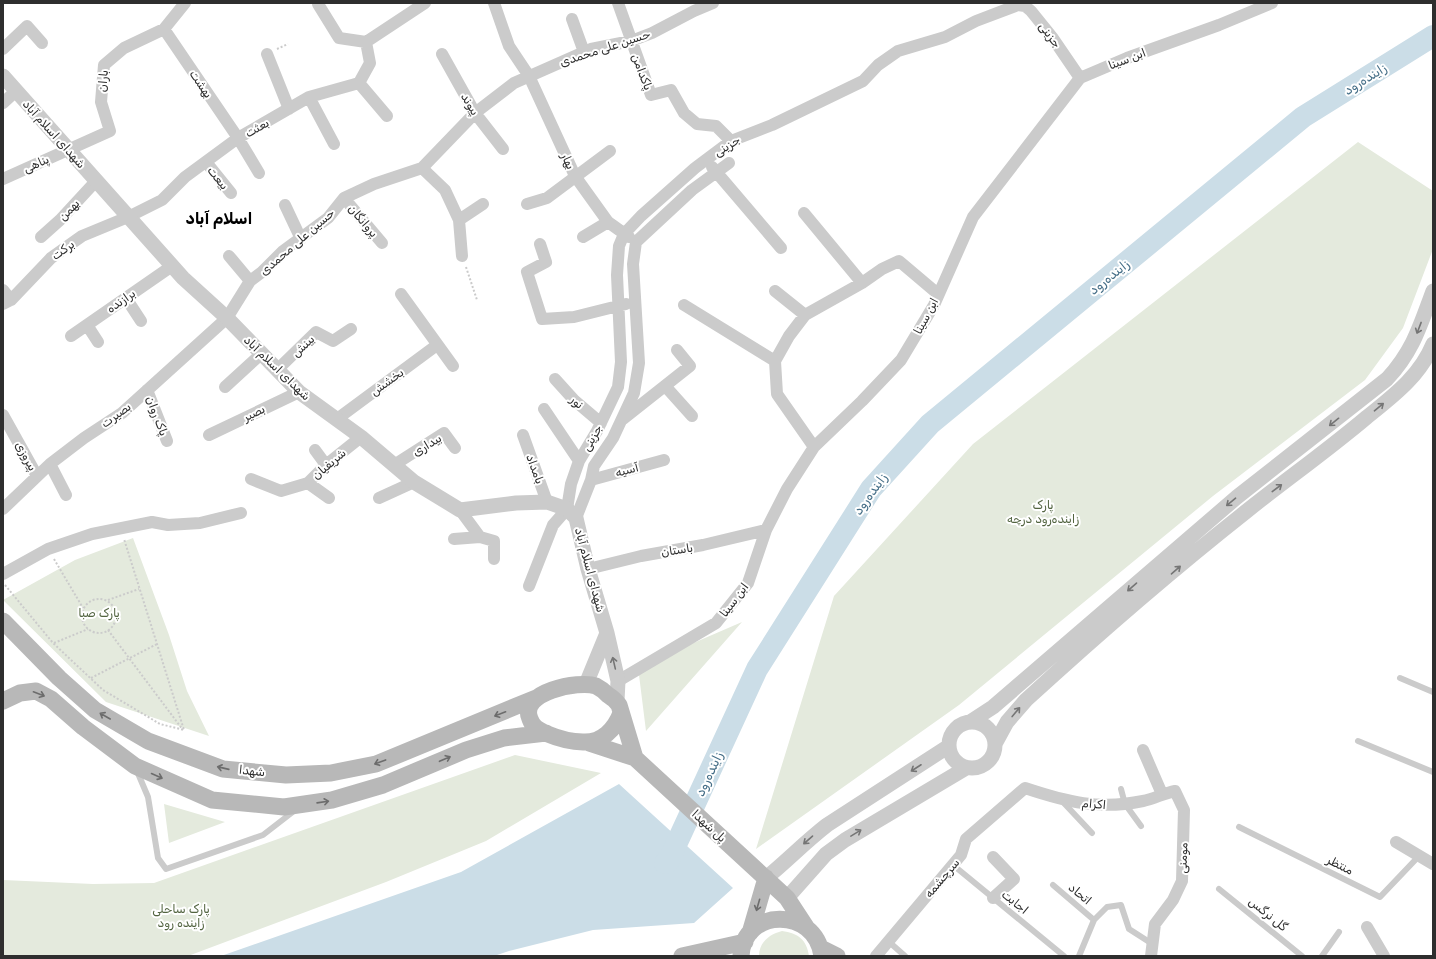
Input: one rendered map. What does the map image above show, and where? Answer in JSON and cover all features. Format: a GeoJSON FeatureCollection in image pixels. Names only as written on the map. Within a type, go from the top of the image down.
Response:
{"type":"FeatureCollection","features":[{"type":"Feature","properties":{"kind":"main road","name":"شهدا"},"geometry":{"type":"LineString","coordinates":[[3,621],[59,678],[94,710],[148,741],[223,768],[286,775],[331,773],[376,764],[536,698]]}},
{"type":"Feature","properties":{"kind":"main road"},"geometry":{"type":"LineString","coordinates":[[586,684],[596,686],[619,707],[635,758],[589,742],[569,741],[537,729],[532,724],[528,716],[530,706],[536,698],[560,687],[586,684]]}},
{"type":"Feature","properties":{"kind":"main road"},"geometry":{"type":"LineString","coordinates":[[3,701],[20,693],[36,691],[51,699],[83,727],[134,766],[212,800],[284,807],[332,800],[384,785],[466,750],[504,738],[546,733]]}},
{"type":"Feature","properties":{"kind":"main road"},"geometry":{"type":"LineString","coordinates":[[589,742],[600,739],[610,731],[617,722],[619,707]]}},
{"type":"Feature","properties":{"kind":"main road","name":"پل شهدا"},"geometry":{"type":"LineString","coordinates":[[635,758],[787,898],[806,927],[816,936],[821,952]]}},
{"type":"Feature","properties":{"kind":"main road"},"geometry":{"type":"LineString","coordinates":[[745,944],[766,878]]}},
{"type":"Feature","properties":{"kind":"main road"},"geometry":{"type":"LineString","coordinates":[[682,956],[704,954],[745,944],[762,924],[777,919],[797,922],[806,927]]}},
{"type":"Feature","properties":{"kind":"main road"},"geometry":{"type":"LineString","coordinates":[[821,952],[837,956]]}},
{"type":"Feature","properties":{"kind":"street","name":"باران"},"geometry":{"type":"LineString","coordinates":[[68,150],[110,131],[101,102],[104,65],[124,48],[164,29],[185,3]]}},
{"type":"Feature","properties":{"kind":"street","name":"بهار"},"geometry":{"type":"LineString","coordinates":[[494,3],[509,46],[529,76],[575,176],[608,222],[636,242]]}},
{"type":"Feature","properties":{"kind":"street"},"geometry":{"type":"LineString","coordinates":[[618,3],[631,41]]}},
{"type":"Feature","properties":{"kind":"street","name":"حسین علی محمدی"},"geometry":{"type":"LineString","coordinates":[[227,318],[250,281],[262,272],[283,251],[328,218],[344,198],[374,184],[422,168],[475,113],[514,83],[584,52],[631,41],[652,33],[694,10],[713,3]]}},
{"type":"Feature","properties":{"kind":"street","name":"ابن سینا"},"geometry":{"type":"LineString","coordinates":[[618,681],[716,623],[748,584],[766,530],[787,489],[814,447],[862,401],[901,360],[934,305],[972,217],[1080,78],[1127,58],[1219,26],[1272,3]]}},
{"type":"Feature","properties":{"kind":"street"},"geometry":{"type":"LineString","coordinates":[[318,4],[339,38],[366,42],[422,4]]}},
{"type":"Feature","properties":{"kind":"street","name":"جزینی"},"geometry":{"type":"LineString","coordinates":[[572,514],[571,484],[579,461],[601,422],[618,387],[621,362],[617,306],[619,246],[624,234],[668,191],[731,141],[772,125],[863,81],[878,65],[898,51],[945,37],[976,21],[1018,5],[1025,6],[1031,11],[1052,37],[1080,78]]}},
{"type":"Feature","properties":{"kind":"street"},"geometry":{"type":"LineString","coordinates":[[572,19],[584,52]]}},
{"type":"Feature","properties":{"kind":"street"},"geometry":{"type":"LineString","coordinates":[[3,49],[27,26],[42,43]]}},
{"type":"Feature","properties":{"kind":"street","name":"بهشت"},"geometry":{"type":"LineString","coordinates":[[164,29],[238,138],[259,173]]}},
{"type":"Feature","properties":{"kind":"street","name":"پاکدامن"},"geometry":{"type":"LineString","coordinates":[[631,41],[651,95],[671,90],[684,113],[697,124],[716,126],[731,141]]}},
{"type":"Feature","properties":{"kind":"street"},"geometry":{"type":"LineString","coordinates":[[366,42],[370,63],[359,83],[387,116]]}},
{"type":"Feature","properties":{"kind":"street"},"geometry":{"type":"LineString","coordinates":[[267,54],[289,109]]}},
{"type":"Feature","properties":{"kind":"street","name":"پیوند"},"geometry":{"type":"LineString","coordinates":[[442,54],[475,113],[504,149]]}},
{"type":"Feature","properties":{"kind":"street","name":"شهدای اسلام آباد"},"geometry":{"type":"LineString","coordinates":[[3,76],[182,278],[227,318],[299,392],[361,437],[414,482],[460,510]]}},
{"type":"Feature","properties":{"kind":"street","name":"بعثت"},"geometry":{"type":"LineString","coordinates":[[128,217],[162,200],[185,177],[238,138],[309,97],[359,83]]}},
{"type":"Feature","properties":{"kind":"street"},"geometry":{"type":"LineString","coordinates":[[3,102],[16,91]]}},
{"type":"Feature","properties":{"kind":"street"},"geometry":{"type":"LineString","coordinates":[[309,97],[334,144]]}},
{"type":"Feature","properties":{"kind":"street","name":"پناهی"},"geometry":{"type":"LineString","coordinates":[[3,179],[68,150]]}},
{"type":"Feature","properties":{"kind":"street"},"geometry":{"type":"LineString","coordinates":[[527,204],[547,198],[610,151]]}},
{"type":"Feature","properties":{"kind":"street"},"geometry":{"type":"LineString","coordinates":[[706,160],[781,248]]}},
{"type":"Feature","properties":{"kind":"street","name":"بیعت"},"geometry":{"type":"LineString","coordinates":[[206,162],[230,193]]}},
{"type":"Feature","properties":{"kind":"street"},"geometry":{"type":"LineString","coordinates":[[529,586],[553,525],[572,514],[591,480],[594,466],[613,438],[634,393],[639,363],[634,303],[633,264],[636,242],[692,190],[729,163]]}},
{"type":"Feature","properties":{"kind":"street"},"geometry":{"type":"LineString","coordinates":[[422,168],[445,190],[459,220],[462,256]]}},
{"type":"Feature","properties":{"kind":"street","name":"بهمن"},"geometry":{"type":"LineString","coordinates":[[41,237],[60,220],[96,181]]}},
{"type":"Feature","properties":{"kind":"street","name":"پروانگان"},"geometry":{"type":"LineString","coordinates":[[344,198],[382,243]]}},
{"type":"Feature","properties":{"kind":"street"},"geometry":{"type":"LineString","coordinates":[[459,220],[483,204]]}},
{"type":"Feature","properties":{"kind":"street"},"geometry":{"type":"LineString","coordinates":[[285,205],[301,238]]}},
{"type":"Feature","properties":{"kind":"street"},"geometry":{"type":"LineString","coordinates":[[804,212],[862,283]]}},
{"type":"Feature","properties":{"kind":"street","name":"برکت"},"geometry":{"type":"LineString","coordinates":[[7,302],[51,258],[82,236],[128,217]]}},
{"type":"Feature","properties":{"kind":"street"},"geometry":{"type":"LineString","coordinates":[[583,237],[608,222]]}},
{"type":"Feature","properties":{"kind":"street"},"geometry":{"type":"LineString","coordinates":[[540,244],[546,262],[527,272],[542,319],[574,317],[634,303]]}},
{"type":"Feature","properties":{"kind":"street"},"geometry":{"type":"LineString","coordinates":[[229,256],[250,281]]}},
{"type":"Feature","properties":{"kind":"street"},"geometry":{"type":"LineString","coordinates":[[814,447],[777,394],[775,361],[789,336],[805,316],[862,283],[882,268],[899,262],[938,294]]}},
{"type":"Feature","properties":{"kind":"street","name":"برازنده"},"geometry":{"type":"LineString","coordinates":[[71,336],[172,266]]}},
{"type":"Feature","properties":{"kind":"street"},"geometry":{"type":"LineString","coordinates":[[3,290],[7,302]]}},
{"type":"Feature","properties":{"kind":"street"},"geometry":{"type":"LineString","coordinates":[[775,291],[805,316]]}},
{"type":"Feature","properties":{"kind":"street"},"geometry":{"type":"LineString","coordinates":[[966,768],[954,760],[948,746],[952,732],[957,727],[970,722],[993,707],[1237,497],[1387,379],[1402,364],[1414,342],[1433,291]]}},
{"type":"Feature","properties":{"kind":"street"},"geometry":{"type":"LineString","coordinates":[[401,294],[453,366]]}},
{"type":"Feature","properties":{"kind":"street"},"geometry":{"type":"LineString","coordinates":[[126,298],[141,321]]}},
{"type":"Feature","properties":{"kind":"street"},"geometry":{"type":"LineString","coordinates":[[684,305],[775,361]]}},
{"type":"Feature","properties":{"kind":"street","name":"بصیرت"},"geometry":{"type":"LineString","coordinates":[[3,509],[50,464],[84,438],[122,413],[227,318]]}},
{"type":"Feature","properties":{"kind":"street"},"geometry":{"type":"LineString","coordinates":[[87,325],[98,342]]}},
{"type":"Feature","properties":{"kind":"street","name":"بینش"},"geometry":{"type":"LineString","coordinates":[[278,370],[316,332],[333,341],[351,329]]}},
{"type":"Feature","properties":{"kind":"street"},"geometry":{"type":"LineString","coordinates":[[787,898],[826,854],[845,840],[966,768],[973,768],[986,763],[994,751],[995,744],[1007,722],[1036,690],[1248,510],[1335,444],[1398,392],[1417,373],[1433,344]]}},
{"type":"Feature","properties":{"kind":"street","name":"بخشش"},"geometry":{"type":"LineString","coordinates":[[337,419],[438,345]]}},
{"type":"Feature","properties":{"kind":"street"},"geometry":{"type":"LineString","coordinates":[[622,420],[666,387],[690,366],[677,350]]}},
{"type":"Feature","properties":{"kind":"street"},"geometry":{"type":"LineString","coordinates":[[225,387],[262,354]]}},
{"type":"Feature","properties":{"kind":"street"},"geometry":{"type":"LineString","coordinates":[[621,362],[639,363]]}},
{"type":"Feature","properties":{"kind":"street","name":"نور"},"geometry":{"type":"LineString","coordinates":[[555,379],[574,400],[601,422]]}},
{"type":"Feature","properties":{"kind":"street"},"geometry":{"type":"LineString","coordinates":[[666,387],[692,416]]}},
{"type":"Feature","properties":{"kind":"street","name":"پاک روان"},"geometry":{"type":"LineString","coordinates":[[147,390],[167,441]]}},
{"type":"Feature","properties":{"kind":"street","name":"بصیر"},"geometry":{"type":"LineString","coordinates":[[209,435],[299,392]]}},
{"type":"Feature","properties":{"kind":"street"},"geometry":{"type":"LineString","coordinates":[[544,409],[579,461]]}},
{"type":"Feature","properties":{"kind":"street","name":"پیروزی"},"geometry":{"type":"LineString","coordinates":[[3,415],[37,476]]}},
{"type":"Feature","properties":{"kind":"street","name":"بیداری"},"geometry":{"type":"LineString","coordinates":[[394,465],[444,433],[455,448]]}},
{"type":"Feature","properties":{"kind":"street","name":"بامداد"},"geometry":{"type":"LineString","coordinates":[[522,435],[547,502]]}},
{"type":"Feature","properties":{"kind":"street","name":"شریفیان"},"geometry":{"type":"LineString","coordinates":[[251,479],[281,491],[308,483],[326,465],[361,437]]}},
{"type":"Feature","properties":{"kind":"street"},"geometry":{"type":"LineString","coordinates":[[315,450],[326,465]]}},
{"type":"Feature","properties":{"kind":"street","name":"آسیه"},"geometry":{"type":"LineString","coordinates":[[591,480],[664,460]]}},
{"type":"Feature","properties":{"kind":"street"},"geometry":{"type":"LineString","coordinates":[[50,464],[66,495]]}},
{"type":"Feature","properties":{"kind":"street"},"geometry":{"type":"LineString","coordinates":[[379,498],[414,482]]}},
{"type":"Feature","properties":{"kind":"street"},"geometry":{"type":"LineString","coordinates":[[308,483],[330,498]]}},
{"type":"Feature","properties":{"kind":"street"},"geometry":{"type":"LineString","coordinates":[[480,537],[460,510],[516,503],[547,502],[572,514]]}},
{"type":"Feature","properties":{"kind":"street"},"geometry":{"type":"LineString","coordinates":[[3,574],[48,549],[92,534],[152,522],[168,525],[200,523],[241,513]]}},
{"type":"Feature","properties":{"kind":"street","name":"شهدای اسلام آباد"},"geometry":{"type":"LineString","coordinates":[[572,514],[607,633],[618,681],[619,707]]}},
{"type":"Feature","properties":{"kind":"street","name":"باستان"},"geometry":{"type":"LineString","coordinates":[[588,569],[641,556],[703,545],[766,530]]}},
{"type":"Feature","properties":{"kind":"street"},"geometry":{"type":"LineString","coordinates":[[454,539],[480,537],[494,541],[494,560]]}},
{"type":"Feature","properties":{"kind":"street"},"geometry":{"type":"LineString","coordinates":[[586,684],[607,633]]}},
{"type":"Feature","properties":{"kind":"street"},"geometry":{"type":"LineString","coordinates":[[970,722],[978,723],[990,731],[995,744]]}},
{"type":"Feature","properties":{"kind":"street"},"geometry":{"type":"LineString","coordinates":[[766,878],[810,838],[827,825],[948,746]]}},
{"type":"Feature","properties":{"kind":"street"},"geometry":{"type":"LineString","coordinates":[[1143,750],[1162,794]]}},
{"type":"Feature","properties":{"kind":"street","name":"اکرام"},"geometry":{"type":"LineString","coordinates":[[1025,788],[1061,800],[1104,806],[1144,801],[1162,794]]}},
{"type":"Feature","properties":{"kind":"street","name":"سرچشمه"},"geometry":{"type":"LineString","coordinates":[[876,956],[961,855],[966,839],[1025,788]]}},
{"type":"Feature","properties":{"kind":"street","name":"مومنی"},"geometry":{"type":"LineString","coordinates":[[1152,950],[1155,924],[1172,900],[1182,881],[1184,810],[1175,791],[1162,794]]}},
{"type":"Feature","properties":{"kind":"street"},"geometry":{"type":"LineString","coordinates":[[1396,842],[1433,864]]}},
{"type":"Feature","properties":{"kind":"street"},"geometry":{"type":"LineString","coordinates":[[993,857],[1014,879],[993,898]]}},
{"type":"Feature","properties":{"kind":"street"},"geometry":{"type":"LineString","coordinates":[[1367,927],[1384,956]]}},
{"type":"Feature","properties":{"kind":"lane"},"geometry":{"type":"LineString","coordinates":[[1400,678],[1433,692]]}},
{"type":"Feature","properties":{"kind":"lane"},"geometry":{"type":"LineString","coordinates":[[1358,742],[1433,772]]}},
{"type":"Feature","properties":{"kind":"lane"},"geometry":{"type":"LineString","coordinates":[[134,766],[148,797],[158,858],[166,870],[263,835],[302,805]]}},
{"type":"Feature","properties":{"kind":"lane"},"geometry":{"type":"LineString","coordinates":[[1121,789],[1125,804],[1142,826]]}},
{"type":"Feature","properties":{"kind":"lane"},"geometry":{"type":"LineString","coordinates":[[1061,800],[1092,833]]}},
{"type":"Feature","properties":{"kind":"lane","name":"منتظر"},"geometry":{"type":"LineString","coordinates":[[1239,827],[1380,897],[1420,856]]}},
{"type":"Feature","properties":{"kind":"lane","name":"اجابت"},"geometry":{"type":"LineString","coordinates":[[953,865],[1064,956]]}},
{"type":"Feature","properties":{"kind":"lane","name":"اتحاد"},"geometry":{"type":"LineString","coordinates":[[1053,885],[1094,920]]}},
{"type":"Feature","properties":{"kind":"lane","name":"گل نرگس"},"geometry":{"type":"LineString","coordinates":[[1219,889],[1302,956]]}},
{"type":"Feature","properties":{"kind":"lane"},"geometry":{"type":"LineString","coordinates":[[1079,956],[1094,920],[1107,907],[1121,905],[1129,929],[1152,950]]}},
{"type":"Feature","properties":{"kind":"lane"},"geometry":{"type":"LineString","coordinates":[[1322,956],[1339,932]]}},
{"type":"Feature","properties":{"kind":"lane"},"geometry":{"type":"LineString","coordinates":[[888,942],[905,956]]}},
{"type":"Feature","properties":{"kind":"path"},"geometry":{"type":"LineString","coordinates":[[462,256],[477,300]]}},
{"type":"Feature","properties":{"kind":"path"},"geometry":{"type":"LineString","coordinates":[[121,529],[139,589],[174,694],[184,730]]}},
{"type":"Feature","properties":{"kind":"path"},"geometry":{"type":"LineString","coordinates":[[48,549],[83,608],[82,620],[88,629],[98,633],[108,630],[113,626],[116,615],[115,609],[107,601],[96,598],[86,604],[83,608]]}},
{"type":"Feature","properties":{"kind":"path"},"geometry":{"type":"LineString","coordinates":[[3,582],[53,643],[103,690],[160,724],[184,730]]}},
{"type":"Feature","properties":{"kind":"path"},"geometry":{"type":"LineString","coordinates":[[107,601],[139,589]]}},
{"type":"Feature","properties":{"kind":"path"},"geometry":{"type":"LineString","coordinates":[[53,643],[88,629]]}},
{"type":"Feature","properties":{"kind":"path"},"geometry":{"type":"LineString","coordinates":[[108,630],[131,658],[184,730]]}},
{"type":"Feature","properties":{"kind":"path"},"geometry":{"type":"LineString","coordinates":[[91,678],[157,644]]}},
{"type":"Feature","properties":{"kind":"green space","name":"پارک زاینده‌رود درچه"},"geometry":{"type":"Polygon","coordinates":[[[1358,142],[1433,191],[1433,249],[1403,328],[1365,380],[1213,496],[959,705],[756,849],[834,596],[973,444],[1358,142]]]}},
{"type":"Feature","properties":{"kind":"green space","name":"پارک صبا"},"geometry":{"type":"Polygon","coordinates":[[[133,538],[169,635],[187,691],[209,736],[106,702],[3,600],[75,560],[133,538]]]}},
{"type":"Feature","properties":{"kind":"green space"},"geometry":{"type":"Polygon","coordinates":[[[742,622],[646,731],[638,667],[742,622]]]}},
{"type":"Feature","properties":{"kind":"green space","name":"پارک ساحلی زاینده رود"},"geometry":{"type":"Polygon","coordinates":[[[515,755],[601,773],[486,841],[386,882],[188,956],[3,956],[3,880],[93,884],[154,883],[515,755]]]}},
{"type":"Feature","properties":{"kind":"green space"},"geometry":{"type":"Polygon","coordinates":[[[164,804],[225,822],[169,843],[164,804]]]}},
{"type":"Feature","properties":{"kind":"green space"},"geometry":{"type":"Polygon","coordinates":[[[782,931],[801,938],[808,950],[809,956],[759,956],[759,951],[766,939],[773,934],[782,931]]]}},
{"type":"Feature","properties":{"kind":"water"},"geometry":{"type":"Polygon","coordinates":[[[619,784],[733,888],[694,923],[593,930],[494,956],[221,956],[461,872],[619,784]]]}},
{"type":"Feature","properties":{"kind":"waterway","name":"زاینده‌رود"},"geometry":{"type":"LineString","coordinates":[[665,863],[668,862],[757,669],[871,489],[930,424],[1303,117],[1433,36]]}},
{"type":"Feature","properties":{"kind":"district","name":"اسلام آباد"},"geometry":{"type":"Point","coordinates":[219,218]}}]}
